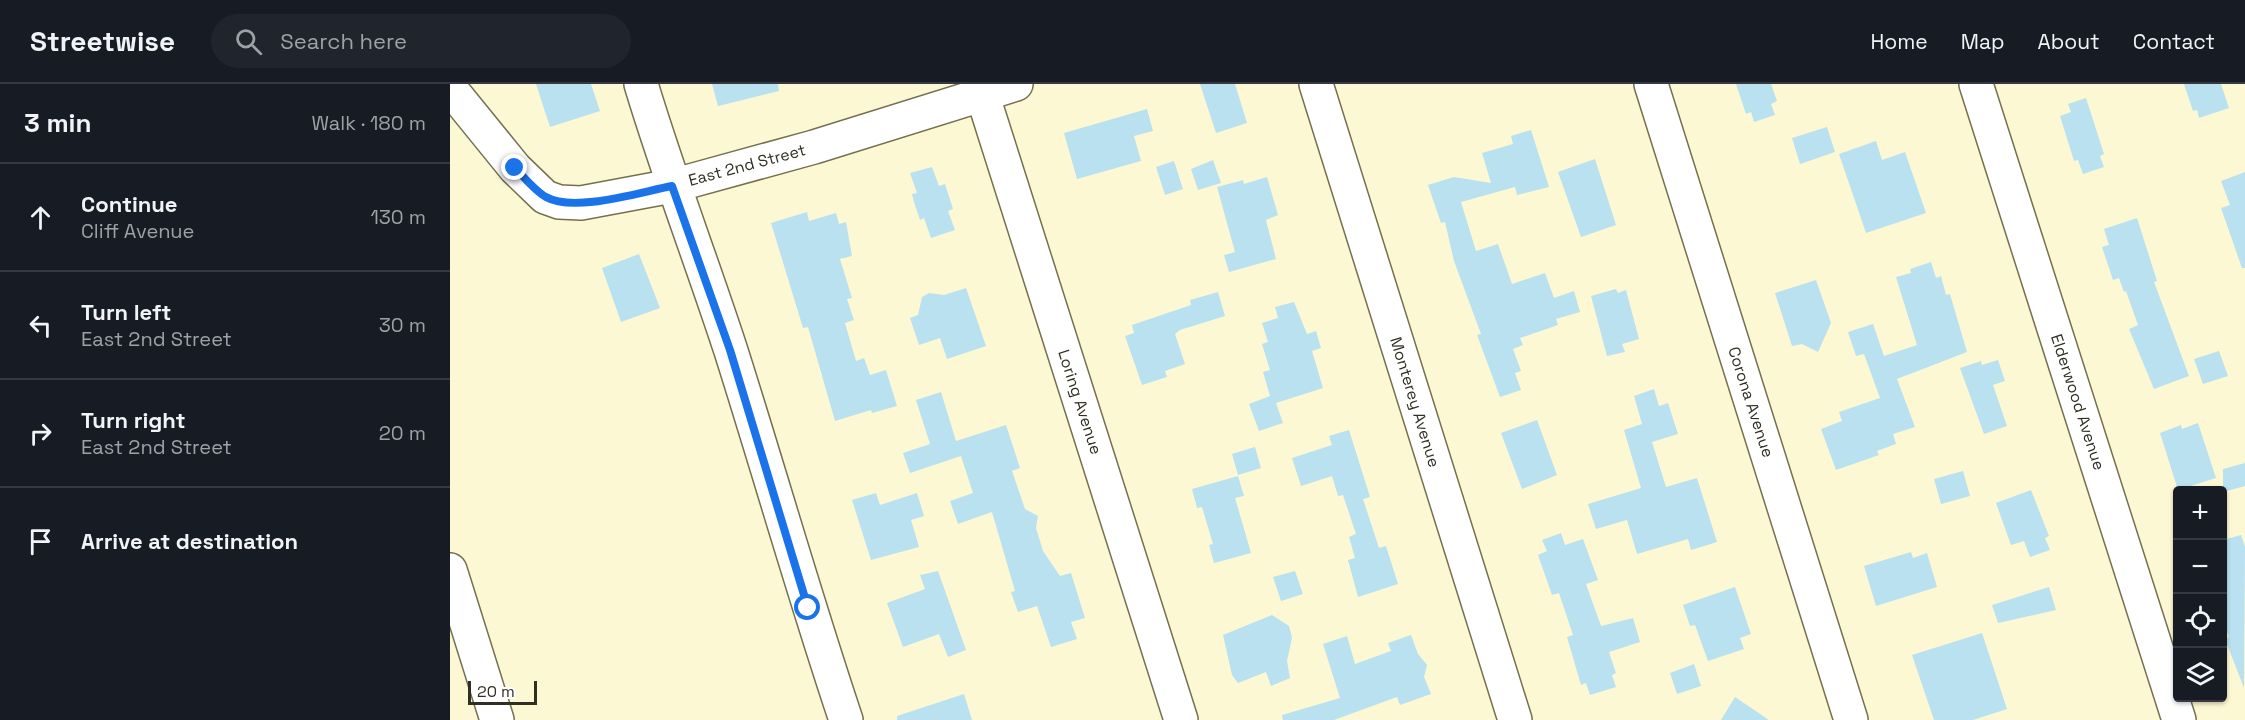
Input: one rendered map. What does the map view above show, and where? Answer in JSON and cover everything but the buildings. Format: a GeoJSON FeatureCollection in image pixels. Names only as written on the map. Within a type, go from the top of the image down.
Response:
{"type":"FeatureCollection","features":[{"type":"Feature","properties":{"kind":"street"},"geometry":{"type":"LineString","coordinates":[[641,84],[672,186],[730,350],[808,608],[846,720]]}},
{"type":"Feature","properties":{"kind":"street","name":"East 2nd Street"},"geometry":{"type":"LineString","coordinates":[[450,88],[515,168],[545,197],[559,202],[581,203],[672,186],[814,147],[981,89],[1016,84]]}},
{"type":"Feature","properties":{"kind":"street","name":"Monterey Avenue"},"geometry":{"type":"LineString","coordinates":[[1316,84],[1515,720]]}},
{"type":"Feature","properties":{"kind":"street","name":"Corona Avenue"},"geometry":{"type":"LineString","coordinates":[[1651,84],[1851,720]]}},
{"type":"Feature","properties":{"kind":"street","name":"Elderwood Avenue"},"geometry":{"type":"LineString","coordinates":[[1976,84],[2179,720]]}},
{"type":"Feature","properties":{"kind":"street","name":"Loring Avenue"},"geometry":{"type":"LineString","coordinates":[[981,89],[1181,720]]}},
{"type":"Feature","properties":{"kind":"street"},"geometry":{"type":"LineString","coordinates":[[450,570],[497,720]]}},
{"type":"Feature","properties":{"kind":"route"},"geometry":{"type":"LineString","coordinates":[[515,168],[545,197],[559,202],[581,203],[672,186],[730,350],[808,608]]}}]}
